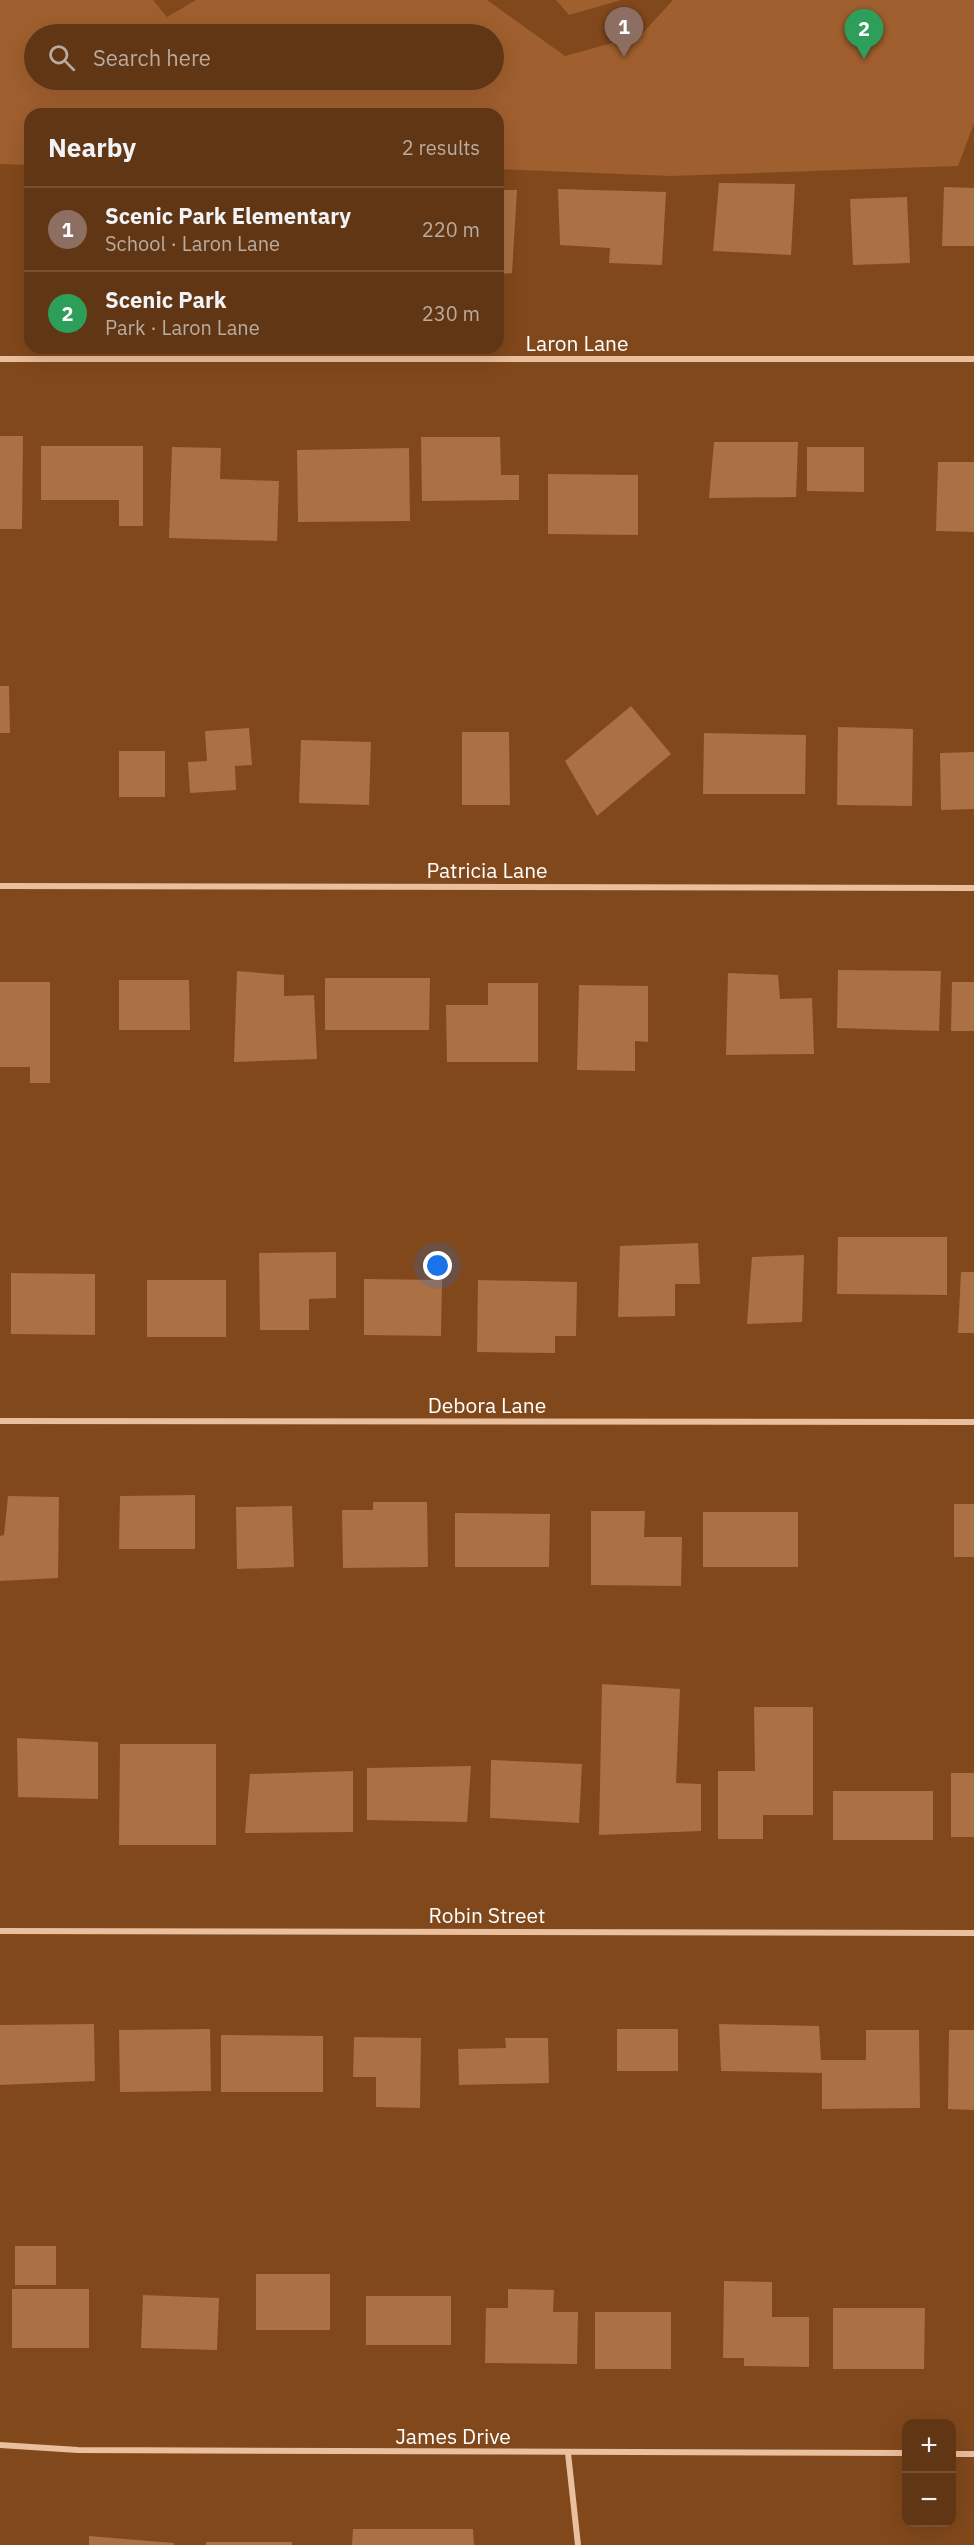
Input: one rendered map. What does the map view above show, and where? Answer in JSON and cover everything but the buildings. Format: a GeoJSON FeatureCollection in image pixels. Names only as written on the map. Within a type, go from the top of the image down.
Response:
{"type":"FeatureCollection","features":[{"type":"Feature","properties":{"kind":"street","name":"Laron Lane"},"geometry":{"type":"LineString","coordinates":[[0,359],[974,359]]}},
{"type":"Feature","properties":{"kind":"street","name":"Patricia Lane"},"geometry":{"type":"LineString","coordinates":[[0,886],[974,888]]}},
{"type":"Feature","properties":{"kind":"street","name":"Debora Lane"},"geometry":{"type":"LineString","coordinates":[[0,1421],[974,1422]]}},
{"type":"Feature","properties":{"kind":"street","name":"Robin Street"},"geometry":{"type":"LineString","coordinates":[[0,1931],[974,1933]]}},
{"type":"Feature","properties":{"kind":"street","name":"James Drive"},"geometry":{"type":"LineString","coordinates":[[0,2445],[78,2450],[902,2453]]}},
{"type":"Feature","properties":{"kind":"street"},"geometry":{"type":"LineString","coordinates":[[568,2453],[578,2545]]}},
{"type":"Feature","properties":{"kind":"street"},"geometry":{"type":"LineString","coordinates":[[956,2454],[974,2454]]}},
{"type":"Feature","properties":{"kind":"shaded area"},"geometry":{"type":"Polygon","coordinates":[[[0,0],[153,0],[167,17],[196,0],[487,0],[565,56],[641,35],[673,0],[974,0],[974,123],[958,166],[671,176],[504,169],[504,108],[24,108],[24,165],[0,164],[0,0]]]}},
{"type":"Feature","properties":{"kind":"shaded area"},"geometry":{"type":"Polygon","coordinates":[[[556,0],[621,0],[569,15],[556,0]]]}},
{"type":"Feature","properties":{"kind":"place","name":"Scenic Park Elementary"},"geometry":{"type":"Point","coordinates":[624,57]}},
{"type":"Feature","properties":{"kind":"place","name":"Scenic Park"},"geometry":{"type":"Point","coordinates":[864,59]}}]}
